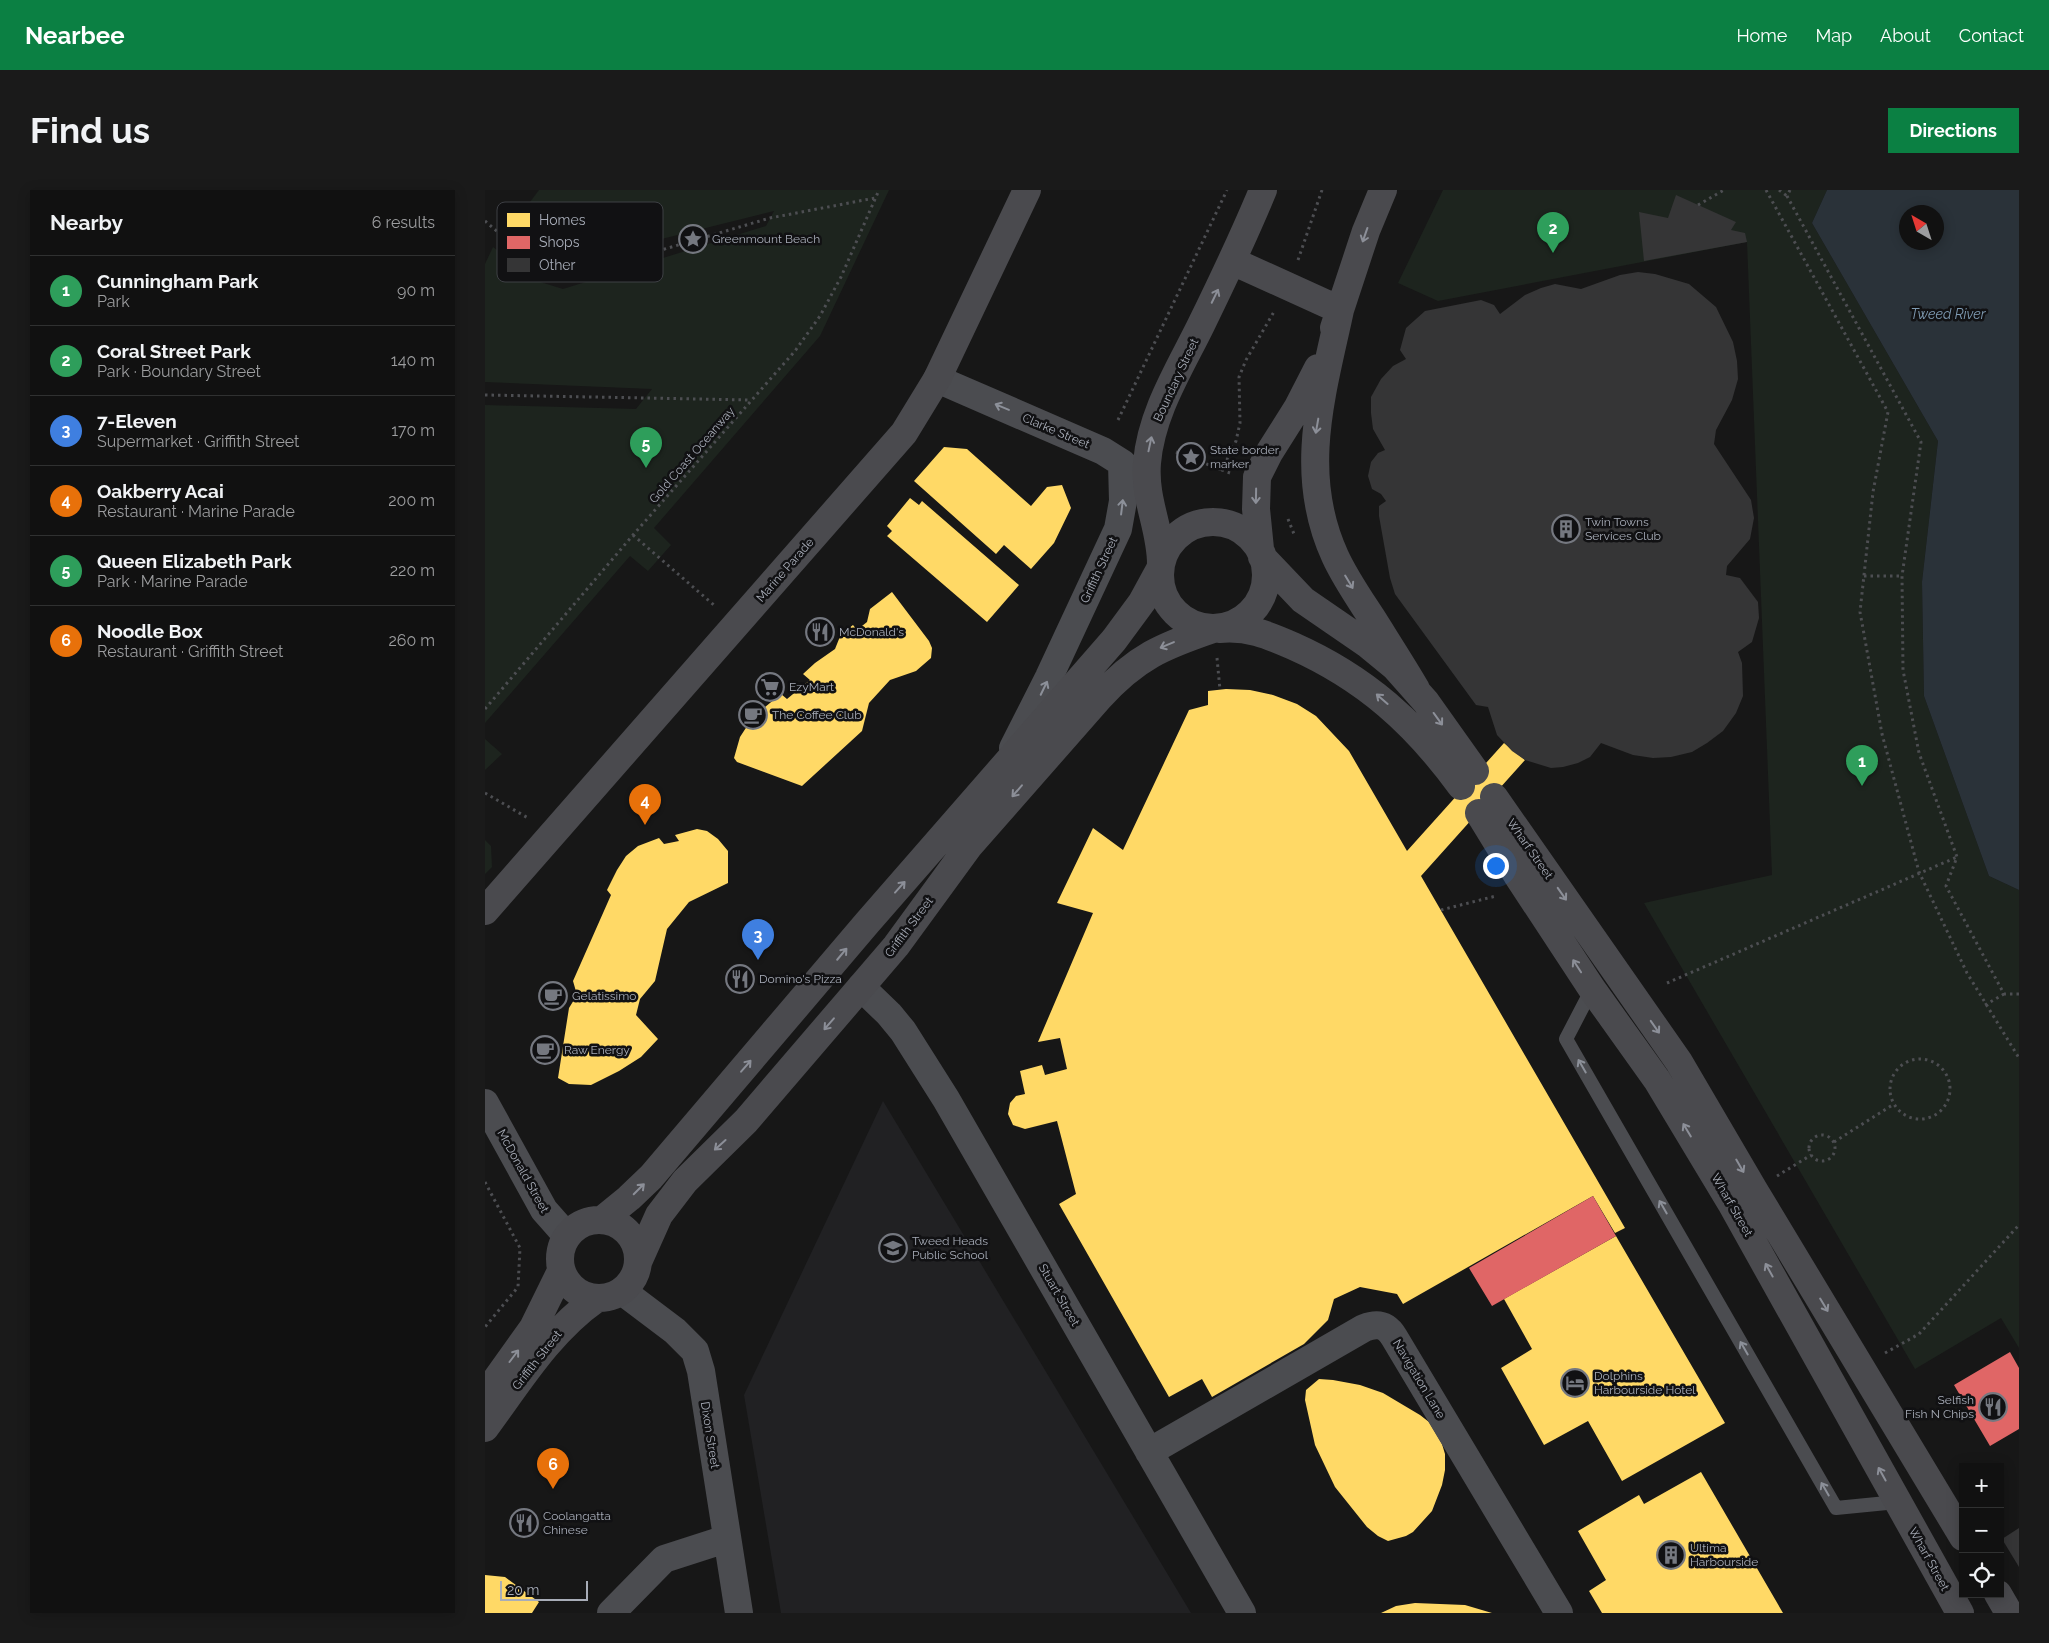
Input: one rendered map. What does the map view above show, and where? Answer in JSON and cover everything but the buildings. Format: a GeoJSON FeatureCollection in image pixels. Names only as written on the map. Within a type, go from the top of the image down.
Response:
{"type":"FeatureCollection","features":[{"type":"Feature","properties":{"kind":"main road","name":"Marine Parade"},"geometry":{"type":"LineString","coordinates":[[485,911],[904,433],[937,380],[1027,190]]}},
{"type":"Feature","properties":{"kind":"main road","name":"Boundary Street"},"geometry":{"type":"LineString","coordinates":[[1161,566],[1160,543],[1151,510],[1147,474],[1148,451],[1154,426],[1165,398],[1232,261],[1263,190]]}},
{"type":"Feature","properties":{"kind":"main road"},"geometry":{"type":"LineString","coordinates":[[1215,629],[1240,620],[1257,604],[1265,583],[1256,509],[1257,477],[1318,370],[1366,231],[1383,190]]}},
{"type":"Feature","properties":{"kind":"main road"},"geometry":{"type":"LineString","coordinates":[[1232,261],[1340,310]]}},
{"type":"Feature","properties":{"kind":"main road"},"geometry":{"type":"LineString","coordinates":[[1340,310],[1315,438],[1316,488],[1320,511],[1328,539],[1341,569],[1416,689],[1468,779],[1373,692],[1311,654],[1272,636],[1244,629],[1215,629],[1197,626],[1183,619],[1164,594],[1161,582],[1161,566],[1168,546],[1180,532],[1188,526],[1206,521],[1216,521],[1234,526],[1303,600],[1383,656],[1416,689]]}},
{"type":"Feature","properties":{"kind":"main road","name":"Griffith Street"},"geometry":{"type":"LineString","coordinates":[[602,1220],[651,1177],[1125,628],[1142,602],[1161,566]]}},
{"type":"Feature","properties":{"kind":"main road","name":"Griffith Street"},"geometry":{"type":"LineString","coordinates":[[639,1262],[659,1215],[685,1180],[746,1121],[861,988],[907,933],[969,846],[1108,687],[1128,670],[1159,649],[1215,629]]}},
{"type":"Feature","properties":{"kind":"main road","name":"Wharf Street"},"geometry":{"type":"LineString","coordinates":[[1959,1530],[1679,1062],[1486,805],[1517,875],[1591,989],[1657,1080],[1731,1203],[1960,1613]]}},
{"type":"Feature","properties":{"kind":"main road"},"geometry":{"type":"LineString","coordinates":[[816,984],[839,982],[861,988]]}},
{"type":"Feature","properties":{"kind":"main road"},"geometry":{"type":"LineString","coordinates":[[602,1220],[620,1226],[633,1240],[637,1249],[639,1262],[635,1275],[622,1291],[614,1296],[596,1299],[574,1291],[561,1272],[560,1251],[567,1236],[585,1222],[602,1220]]}},
{"type":"Feature","properties":{"kind":"main road","name":"Griffith Street"},"geometry":{"type":"LineString","coordinates":[[485,1395],[533,1328],[561,1272]]}},
{"type":"Feature","properties":{"kind":"main road","name":"Griffith Street"},"geometry":{"type":"LineString","coordinates":[[485,1428],[554,1336],[577,1312],[596,1299]]}},
{"type":"Feature","properties":{"kind":"main road"},"geometry":{"type":"LineString","coordinates":[[2000,1598],[2009,1613]]}},
{"type":"Feature","properties":{"kind":"street","name":"Clarke Street"},"geometry":{"type":"LineString","coordinates":[[937,380],[1087,444],[1122,463],[1143,487],[1151,510]]}},
{"type":"Feature","properties":{"kind":"street","name":"Griffith Street"},"geometry":{"type":"LineString","coordinates":[[996,777],[1022,732],[1049,678],[1118,529],[1123,501],[1122,463]]}},
{"type":"Feature","properties":{"kind":"street","name":"Stuart Street"},"geometry":{"type":"LineString","coordinates":[[861,988],[889,1014],[911,1042],[946,1099],[1242,1613]]}},
{"type":"Feature","properties":{"kind":"street","name":"McDonald Street"},"geometry":{"type":"LineString","coordinates":[[485,1103],[544,1210],[567,1236]]}},
{"type":"Feature","properties":{"kind":"street","name":"Dixon Street"},"geometry":{"type":"LineString","coordinates":[[622,1291],[675,1331],[695,1351],[701,1371],[739,1613]]}},
{"type":"Feature","properties":{"kind":"street","name":"Navigation Lane"},"geometry":{"type":"LineString","coordinates":[[1149,1452],[1364,1328],[1380,1324],[1386,1327],[1394,1336],[1559,1613]]}},
{"type":"Feature","properties":{"kind":"street"},"geometry":{"type":"LineString","coordinates":[[611,1613],[664,1559],[726,1539]]}},
{"type":"Feature","properties":{"kind":"lane"},"geometry":{"type":"LineString","coordinates":[[1591,989],[1566,1040],[1836,1508],[1897,1502]]}},
{"type":"Feature","properties":{"kind":"path","name":"Gold Coast Oceanway"},"geometry":{"type":"LineString","coordinates":[[485,709],[633,535],[795,351],[820,316],[841,277],[879,190]]}},
{"type":"Feature","properties":{"kind":"path"},"geometry":{"type":"LineString","coordinates":[[1118,420],[1227,190]]}},
{"type":"Feature","properties":{"kind":"path"},"geometry":{"type":"LineString","coordinates":[[1296,265],[1322,190]]}},
{"type":"Feature","properties":{"kind":"path"},"geometry":{"type":"LineString","coordinates":[[1699,205],[1716,192],[1723,190]]}},
{"type":"Feature","properties":{"kind":"path"},"geometry":{"type":"LineString","coordinates":[[1766,190],[1888,412],[1873,492],[1860,612],[1881,734],[1919,872],[1967,972],[1985,1005],[2019,1058]]}},
{"type":"Feature","properties":{"kind":"path"},"geometry":{"type":"LineString","coordinates":[[1779,190],[1787,196],[1921,442],[1902,576],[1903,670],[1919,753],[1957,857],[1946,886],[2004,994]]}},
{"type":"Feature","properties":{"kind":"path"},"geometry":{"type":"LineString","coordinates":[[1787,196],[1790,190]]}},
{"type":"Feature","properties":{"kind":"path"},"geometry":{"type":"LineString","coordinates":[[663,250],[770,218],[875,198]]}},
{"type":"Feature","properties":{"kind":"path"},"geometry":{"type":"LineString","coordinates":[[485,221],[497,231]]}},
{"type":"Feature","properties":{"kind":"path"},"geometry":{"type":"LineString","coordinates":[[485,395],[752,400]]}},
{"type":"Feature","properties":{"kind":"path"},"geometry":{"type":"LineString","coordinates":[[633,535],[719,609]]}},
{"type":"Feature","properties":{"kind":"path"},"geometry":{"type":"LineString","coordinates":[[1864,576],[1902,576]]}},
{"type":"Feature","properties":{"kind":"path"},"geometry":{"type":"LineString","coordinates":[[714,606],[721,598]]}},
{"type":"Feature","properties":{"kind":"path"},"geometry":{"type":"LineString","coordinates":[[1215,656],[1218,661],[1220,690]]}},
{"type":"Feature","properties":{"kind":"path"},"geometry":{"type":"LineString","coordinates":[[485,793],[530,819]]}},
{"type":"Feature","properties":{"kind":"path"},"geometry":{"type":"LineString","coordinates":[[1667,983],[1957,857]]}},
{"type":"Feature","properties":{"kind":"path"},"geometry":{"type":"LineString","coordinates":[[1441,910],[1497,896]]}},
{"type":"Feature","properties":{"kind":"path"},"geometry":{"type":"LineString","coordinates":[[1985,1005],[2004,994],[2019,994]]}},
{"type":"Feature","properties":{"kind":"path"},"geometry":{"type":"LineString","coordinates":[[1915,1058],[1925,1058],[1935,1062],[1949,1078],[1951,1088],[1945,1106],[1929,1118],[1910,1118],[1901,1113],[1894,1104],[1889,1088],[1897,1068],[1905,1062],[1915,1058]]}},
{"type":"Feature","properties":{"kind":"path"},"geometry":{"type":"LineString","coordinates":[[1834,1142],[1894,1104]]}},
{"type":"Feature","properties":{"kind":"path"},"geometry":{"type":"LineString","coordinates":[[1824,1134],[1834,1142],[1835,1150],[1828,1160],[1819,1161],[1811,1155],[1809,1144],[1815,1137],[1824,1134]]}},
{"type":"Feature","properties":{"kind":"path"},"geometry":{"type":"LineString","coordinates":[[1776,1176],[1811,1155]]}},
{"type":"Feature","properties":{"kind":"path"},"geometry":{"type":"LineString","coordinates":[[485,1182],[520,1248],[517,1287],[485,1327]]}},
{"type":"Feature","properties":{"kind":"path"},"geometry":{"type":"LineString","coordinates":[[1861,1366],[1919,1334],[2019,1225]]}},
{"type":"Feature","properties":{"kind":"shaded area"},"geometry":{"type":"Polygon","coordinates":[[[539,190],[889,190],[820,336],[654,528],[671,545],[648,571],[630,556],[485,723],[485,405],[636,409],[652,389],[485,382],[485,264],[493,247],[497,250],[497,282],[540,282],[563,289],[586,282],[663,282],[663,258],[766,226],[774,211],[663,239],[663,202],[530,202],[539,190]]]}},
{"type":"Feature","properties":{"kind":"shaded area"},"geometry":{"type":"Polygon","coordinates":[[[1443,190],[1827,190],[1812,223],[1938,441],[1922,582],[1924,696],[1989,876],[2019,890],[2019,1348],[2001,1318],[1915,1369],[1644,903],[1772,875],[1747,242],[1438,301],[1398,283],[1443,190]]]}},
{"type":"Feature","properties":{"kind":"shaded area"},"geometry":{"type":"Polygon","coordinates":[[[485,739],[502,754],[485,770],[485,739]]]}},
{"type":"Feature","properties":{"kind":"shaded area"},"geometry":{"type":"Polygon","coordinates":[[[485,840],[491,846],[492,867],[485,874],[485,840]]]}},
{"type":"Feature","properties":{"kind":"shaded area","name":"Tweed Heads Public School"},"geometry":{"type":"Polygon","coordinates":[[[883,1101],[1191,1613],[781,1613],[744,1395],[883,1101]]]}},
{"type":"Feature","properties":{"kind":"water","name":"Tweed River"},"geometry":{"type":"Polygon","coordinates":[[[1827,190],[2019,190],[2019,890],[1989,876],[1924,696],[1922,582],[1938,441],[1812,223],[1827,190]]]}},
{"type":"Feature","properties":{"kind":"place","name":"Greenmount Beach"},"geometry":{"type":"Point","coordinates":[693,239]}},
{"type":"Feature","properties":{"kind":"place","name":"Coral Street Park"},"geometry":{"type":"Point","coordinates":[1553,253]}},
{"type":"Feature","properties":{"kind":"place","name":"State border marker"},"geometry":{"type":"Point","coordinates":[1191,457]}},
{"type":"Feature","properties":{"kind":"place","name":"Queen Elizabeth Park"},"geometry":{"type":"Point","coordinates":[646,468]}},
{"type":"Feature","properties":{"kind":"place","name":"Twin Towns Services Club"},"geometry":{"type":"Point","coordinates":[1566,529]}},
{"type":"Feature","properties":{"kind":"place","name":"McDonald's"},"geometry":{"type":"Point","coordinates":[820,632]}},
{"type":"Feature","properties":{"kind":"place","name":"EzyMart"},"geometry":{"type":"Point","coordinates":[770,687]}},
{"type":"Feature","properties":{"kind":"place","name":"The Coffee Club"},"geometry":{"type":"Point","coordinates":[753,715]}},
{"type":"Feature","properties":{"kind":"place","name":"Cunningham Park"},"geometry":{"type":"Point","coordinates":[1862,786]}},
{"type":"Feature","properties":{"kind":"place","name":"Oakberry Acai"},"geometry":{"type":"Point","coordinates":[645,825]}},
{"type":"Feature","properties":{"kind":"place","name":"7-Eleven"},"geometry":{"type":"Point","coordinates":[758,960]}},
{"type":"Feature","properties":{"kind":"place","name":"Domino's Pizza"},"geometry":{"type":"Point","coordinates":[740,979]}},
{"type":"Feature","properties":{"kind":"place","name":"Gelatissimo"},"geometry":{"type":"Point","coordinates":[553,996]}},
{"type":"Feature","properties":{"kind":"place","name":"Raw Energy"},"geometry":{"type":"Point","coordinates":[545,1050]}},
{"type":"Feature","properties":{"kind":"place","name":"Tweed Heads Public School"},"geometry":{"type":"Point","coordinates":[893,1248]}},
{"type":"Feature","properties":{"kind":"place","name":"Dolphins Harbourside Hotel"},"geometry":{"type":"Point","coordinates":[1575,1383]}},
{"type":"Feature","properties":{"kind":"place","name":"Selfish Fish N Chips"},"geometry":{"type":"Point","coordinates":[1993,1407]}},
{"type":"Feature","properties":{"kind":"place","name":"Noodle Box"},"geometry":{"type":"Point","coordinates":[553,1489]}},
{"type":"Feature","properties":{"kind":"place","name":"Coolangatta Chinese"},"geometry":{"type":"Point","coordinates":[524,1523]}},
{"type":"Feature","properties":{"kind":"place","name":"Ultima Harbourside"},"geometry":{"type":"Point","coordinates":[1671,1555]}}]}
